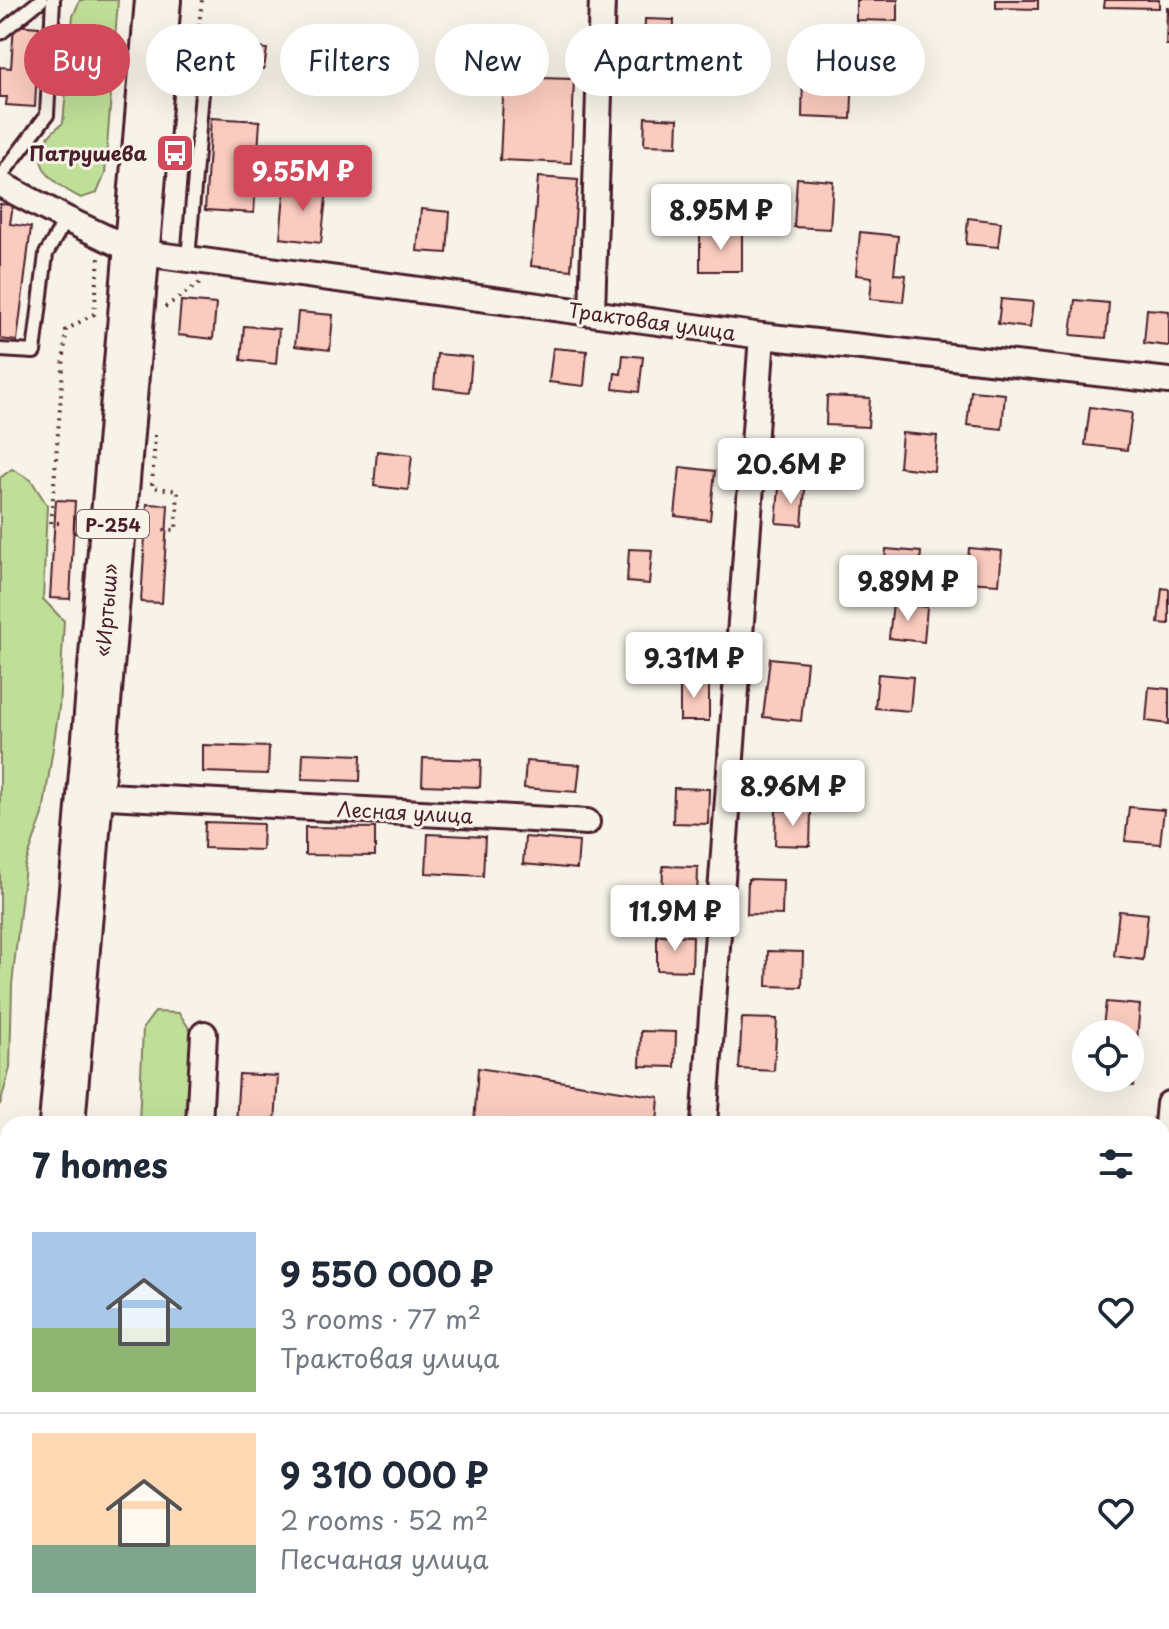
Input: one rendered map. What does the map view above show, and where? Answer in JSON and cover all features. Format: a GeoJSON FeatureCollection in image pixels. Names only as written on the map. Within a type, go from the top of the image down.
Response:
{"type":"FeatureCollection","features":[{"type":"Feature","properties":{"kind":"highway","name":"«Иртыш»"},"geometry":{"type":"LineString","coordinates":[[156,24],[158,0]]}},
{"type":"Feature","properties":{"kind":"highway","name":"«Иртыш»"},"geometry":{"type":"LineString","coordinates":[[63,1116],[90,795],[119,244],[146,91]]}},
{"type":"Feature","properties":{"kind":"street"},"geometry":{"type":"LineString","coordinates":[[592,312],[602,0]]}},
{"type":"Feature","properties":{"kind":"street","name":"Трактовая улица"},"geometry":{"type":"LineString","coordinates":[[0,184],[119,244],[188,259],[762,336],[1169,381]]}},
{"type":"Feature","properties":{"kind":"street"},"geometry":{"type":"LineString","coordinates":[[705,1116],[762,336]]}},
{"type":"Feature","properties":{"kind":"street","name":"Лесная улица"},"geometry":{"type":"LineString","coordinates":[[90,795],[587,822]]}},
{"type":"Feature","properties":{"kind":"street"},"geometry":{"type":"LineString","coordinates":[[199,1116],[204,1034]]}},
{"type":"Feature","properties":{"kind":"lane"},"geometry":{"type":"LineString","coordinates":[[0,33],[41,0]]}},
{"type":"Feature","properties":{"kind":"lane"},"geometry":{"type":"LineString","coordinates":[[0,177],[47,115],[53,0]]}},
{"type":"Feature","properties":{"kind":"lane"},"geometry":{"type":"LineString","coordinates":[[188,259],[202,96]]}},
{"type":"Feature","properties":{"kind":"lane"},"geometry":{"type":"LineString","coordinates":[[0,350],[34,352],[46,254],[66,219]]}},
{"type":"Feature","properties":{"kind":"path"},"geometry":{"type":"LineString","coordinates":[[59,523],[51,523],[66,330],[94,314],[119,244]]}},
{"type":"Feature","properties":{"kind":"green space"},"geometry":{"type":"Polygon","coordinates":[[[80,0],[118,0],[116,24],[72,24],[80,0]]]}},
{"type":"Feature","properties":{"kind":"green space"},"geometry":{"type":"Polygon","coordinates":[[[66,96],[111,96],[105,174],[97,193],[81,198],[56,183],[42,165],[43,145],[63,123],[66,96]]]}},
{"type":"Feature","properties":{"kind":"green space"},"geometry":{"type":"Polygon","coordinates":[[[12,469],[31,480],[47,505],[43,599],[64,621],[59,708],[43,814],[25,866],[12,985],[10,1068],[0,1105],[0,478],[12,469]]]}},
{"type":"Feature","properties":{"kind":"green space"},"geometry":{"type":"Polygon","coordinates":[[[155,1012],[179,1013],[191,1031],[188,1116],[139,1116],[143,1028],[155,1012]]]}},
{"type":"Feature","properties":{"kind":"building"},"geometry":{"type":"Polygon","coordinates":[[[856,0],[898,0],[898,21],[856,20],[856,0]]]}},
{"type":"Feature","properties":{"kind":"building"},"geometry":{"type":"Polygon","coordinates":[[[996,0],[1038,0],[1038,9],[996,8],[996,0]]]}},
{"type":"Feature","properties":{"kind":"building"},"geometry":{"type":"Polygon","coordinates":[[[1105,0],[1159,0],[1159,8],[1104,7],[1105,0]]]}},
{"type":"Feature","properties":{"kind":"building"},"geometry":{"type":"Polygon","coordinates":[[[1169,7],[1169,45],[1166,45],[1169,7]]]}},
{"type":"Feature","properties":{"kind":"building"},"geometry":{"type":"Polygon","coordinates":[[[645,19],[674,20],[674,24],[645,24],[645,19]]]}},
{"type":"Feature","properties":{"kind":"building"},"geometry":{"type":"Polygon","coordinates":[[[14,25],[24,26],[24,96],[36,96],[35,107],[6,105],[7,97],[0,97],[0,67],[11,68],[14,25]]]}},
{"type":"Feature","properties":{"kind":"building"},"geometry":{"type":"Polygon","coordinates":[[[549,78],[565,79],[565,96],[573,96],[571,163],[500,160],[503,96],[549,96],[549,78]]]}},
{"type":"Feature","properties":{"kind":"building"},"geometry":{"type":"Polygon","coordinates":[[[802,96],[852,96],[851,119],[802,117],[802,96]]]}},
{"type":"Feature","properties":{"kind":"building"},"geometry":{"type":"Polygon","coordinates":[[[645,117],[678,119],[677,146],[644,145],[645,117]]]}},
{"type":"Feature","properties":{"kind":"building"},"geometry":{"type":"Polygon","coordinates":[[[211,118],[260,121],[254,213],[205,210],[211,118]]]}},
{"type":"Feature","properties":{"kind":"building"},"geometry":{"type":"Polygon","coordinates":[[[538,177],[578,180],[571,270],[531,266],[538,177]]]}},
{"type":"Feature","properties":{"kind":"building"},"geometry":{"type":"Polygon","coordinates":[[[797,178],[833,181],[830,229],[794,227],[797,178]]]}},
{"type":"Feature","properties":{"kind":"building"},"geometry":{"type":"Polygon","coordinates":[[[285,184],[327,189],[321,243],[280,238],[285,184]]]}},
{"type":"Feature","properties":{"kind":"building"},"geometry":{"type":"Polygon","coordinates":[[[0,204],[13,205],[10,224],[31,227],[17,341],[0,339],[0,204]]]}},
{"type":"Feature","properties":{"kind":"building"},"geometry":{"type":"Polygon","coordinates":[[[421,209],[450,212],[447,253],[417,251],[421,209]]]}},
{"type":"Feature","properties":{"kind":"building"},"geometry":{"type":"Polygon","coordinates":[[[968,218],[1001,222],[998,247],[966,244],[968,218]]]}},
{"type":"Feature","properties":{"kind":"building"},"geometry":{"type":"Polygon","coordinates":[[[860,232],[898,236],[894,274],[906,275],[903,302],[870,299],[872,277],[856,275],[860,232]]]}},
{"type":"Feature","properties":{"kind":"building"},"geometry":{"type":"Polygon","coordinates":[[[700,233],[742,233],[742,271],[700,271],[700,233]]]}},
{"type":"Feature","properties":{"kind":"building"},"geometry":{"type":"Polygon","coordinates":[[[1001,299],[1033,302],[1030,328],[998,324],[1001,299]]]}},
{"type":"Feature","properties":{"kind":"building"},"geometry":{"type":"Polygon","coordinates":[[[1075,300],[1109,303],[1106,338],[1071,335],[1075,300]]]}},
{"type":"Feature","properties":{"kind":"building"},"geometry":{"type":"Polygon","coordinates":[[[181,301],[216,304],[213,339],[178,335],[181,301]]]}},
{"type":"Feature","properties":{"kind":"building"},"geometry":{"type":"Polygon","coordinates":[[[1147,309],[1169,311],[1169,346],[1144,343],[1147,309]]]}},
{"type":"Feature","properties":{"kind":"building"},"geometry":{"type":"Polygon","coordinates":[[[298,312],[333,315],[330,350],[295,346],[298,312]]]}},
{"type":"Feature","properties":{"kind":"building"},"geometry":{"type":"Polygon","coordinates":[[[244,326],[279,329],[276,364],[241,360],[244,326]]]}},
{"type":"Feature","properties":{"kind":"building"},"geometry":{"type":"Polygon","coordinates":[[[553,348],[587,351],[584,386],[549,382],[553,348]]]}},
{"type":"Feature","properties":{"kind":"building"},"geometry":{"type":"Polygon","coordinates":[[[437,354],[472,357],[469,392],[434,388],[437,354]]]}},
{"type":"Feature","properties":{"kind":"building"},"geometry":{"type":"Polygon","coordinates":[[[623,355],[643,357],[639,392],[613,389],[615,373],[621,374],[623,355]]]}},
{"type":"Feature","properties":{"kind":"building"},"geometry":{"type":"Polygon","coordinates":[[[971,391],[1005,394],[1002,429],[967,425],[971,391]]]}},
{"type":"Feature","properties":{"kind":"building"},"geometry":{"type":"Polygon","coordinates":[[[827,396],[870,398],[868,427],[826,425],[827,396]]]}},
{"type":"Feature","properties":{"kind":"building"},"geometry":{"type":"Polygon","coordinates":[[[1090,407],[1132,413],[1127,450],[1085,445],[1090,407]]]}},
{"type":"Feature","properties":{"kind":"building"},"geometry":{"type":"Polygon","coordinates":[[[902,433],[937,436],[934,471],[899,467],[902,433]]]}},
{"type":"Feature","properties":{"kind":"building"},"geometry":{"type":"Polygon","coordinates":[[[377,451],[412,455],[408,490],[374,486],[377,451]]]}},
{"type":"Feature","properties":{"kind":"building"},"geometry":{"type":"Polygon","coordinates":[[[680,467],[715,471],[710,520],[675,516],[680,467]]]}},
{"type":"Feature","properties":{"kind":"building"},"geometry":{"type":"Polygon","coordinates":[[[779,488],[805,489],[802,525],[776,523],[779,488]]]}},
{"type":"Feature","properties":{"kind":"building"},"geometry":{"type":"Polygon","coordinates":[[[56,500],[75,501],[70,599],[50,598],[56,500]]]}},
{"type":"Feature","properties":{"kind":"building"},"geometry":{"type":"Polygon","coordinates":[[[147,504],[168,505],[162,603],[141,602],[147,504]]]}},
{"type":"Feature","properties":{"kind":"building"},"geometry":{"type":"Polygon","coordinates":[[[75,517],[145,521],[144,537],[74,533],[75,517]]]}},
{"type":"Feature","properties":{"kind":"building"},"geometry":{"type":"Polygon","coordinates":[[[969,548],[1002,551],[999,584],[966,582],[969,548]]]}},
{"type":"Feature","properties":{"kind":"building"},"geometry":{"type":"Polygon","coordinates":[[[629,549],[652,550],[649,584],[627,582],[629,549]]]}},
{"type":"Feature","properties":{"kind":"building"},"geometry":{"type":"Polygon","coordinates":[[[886,549],[921,552],[918,587],[883,583],[886,549]]]}},
{"type":"Feature","properties":{"kind":"building"},"geometry":{"type":"Polygon","coordinates":[[[1162,588],[1169,589],[1169,624],[1158,623],[1162,588]]]}},
{"type":"Feature","properties":{"kind":"building"},"geometry":{"type":"Polygon","coordinates":[[[893,603],[927,607],[924,642],[889,638],[893,603]]]}},
{"type":"Feature","properties":{"kind":"building"},"geometry":{"type":"Polygon","coordinates":[[[770,658],[807,662],[801,721],[763,717],[770,658]]]}},
{"type":"Feature","properties":{"kind":"building"},"geometry":{"type":"Polygon","coordinates":[[[878,674],[913,677],[910,711],[875,708],[878,674]]]}},
{"type":"Feature","properties":{"kind":"building"},"geometry":{"type":"Polygon","coordinates":[[[680,679],[709,679],[709,721],[680,721],[680,679]]]}},
{"type":"Feature","properties":{"kind":"building"},"geometry":{"type":"Polygon","coordinates":[[[1149,687],[1169,689],[1169,724],[1146,721],[1149,687]]]}},
{"type":"Feature","properties":{"kind":"building"},"geometry":{"type":"Polygon","coordinates":[[[203,745],[269,747],[268,774],[203,772],[203,745]]]}},
{"type":"Feature","properties":{"kind":"building"},"geometry":{"type":"Polygon","coordinates":[[[303,753],[361,755],[360,781],[302,779],[303,753]]]}},
{"type":"Feature","properties":{"kind":"building"},"geometry":{"type":"Polygon","coordinates":[[[423,758],[481,760],[480,787],[422,785],[423,758]]]}},
{"type":"Feature","properties":{"kind":"building"},"geometry":{"type":"Polygon","coordinates":[[[526,761],[580,765],[577,792],[524,788],[526,761]]]}},
{"type":"Feature","properties":{"kind":"building"},"geometry":{"type":"Polygon","coordinates":[[[674,788],[709,789],[708,824],[673,823],[674,788]]]}},
{"type":"Feature","properties":{"kind":"building"},"geometry":{"type":"Polygon","coordinates":[[[1129,807],[1164,810],[1160,844],[1125,841],[1129,807]]]}},
{"type":"Feature","properties":{"kind":"building"},"geometry":{"type":"Polygon","coordinates":[[[776,810],[811,811],[810,846],[775,845],[776,810]]]}},
{"type":"Feature","properties":{"kind":"building"},"geometry":{"type":"Polygon","coordinates":[[[205,822],[263,824],[262,850],[204,848],[205,822]]]}},
{"type":"Feature","properties":{"kind":"building"},"geometry":{"type":"Polygon","coordinates":[[[305,827],[375,828],[375,856],[305,855],[305,827]]]}},
{"type":"Feature","properties":{"kind":"building"},"geometry":{"type":"Polygon","coordinates":[[[428,834],[485,837],[483,876],[426,873],[428,834]]]}},
{"type":"Feature","properties":{"kind":"building"},"geometry":{"type":"Polygon","coordinates":[[[525,837],[579,842],[577,869],[523,864],[525,837]]]}},
{"type":"Feature","properties":{"kind":"building"},"geometry":{"type":"Polygon","coordinates":[[[663,866],[698,867],[697,902],[662,901],[663,866]]]}},
{"type":"Feature","properties":{"kind":"building"},"geometry":{"type":"Polygon","coordinates":[[[748,879],[783,880],[782,915],[747,914],[748,879]]]}},
{"type":"Feature","properties":{"kind":"building"},"geometry":{"type":"Polygon","coordinates":[[[1119,911],[1148,914],[1143,960],[1114,956],[1119,911]]]}},
{"type":"Feature","properties":{"kind":"building"},"geometry":{"type":"Polygon","coordinates":[[[657,935],[693,936],[692,971],[657,970],[657,935]]]}},
{"type":"Feature","properties":{"kind":"building"},"geometry":{"type":"Polygon","coordinates":[[[768,951],[803,952],[802,987],[767,986],[768,951]]]}},
{"type":"Feature","properties":{"kind":"building"},"geometry":{"type":"Polygon","coordinates":[[[1106,1002],[1140,1005],[1139,1020],[1104,1020],[1106,1002]]]}},
{"type":"Feature","properties":{"kind":"building"},"geometry":{"type":"Polygon","coordinates":[[[742,1018],[777,1019],[774,1071],[739,1069],[742,1018]]]}},
{"type":"Feature","properties":{"kind":"building"},"geometry":{"type":"Polygon","coordinates":[[[641,1031],[676,1032],[675,1067],[640,1066],[641,1031]]]}},
{"type":"Feature","properties":{"kind":"building"},"geometry":{"type":"Polygon","coordinates":[[[478,1068],[659,1097],[658,1116],[475,1116],[478,1068]]]}},
{"type":"Feature","properties":{"kind":"building"},"geometry":{"type":"Polygon","coordinates":[[[239,1074],[278,1076],[276,1116],[236,1116],[239,1074]]]}},
{"type":"Feature","properties":{"kind":"place","name":"Патрушева"},"geometry":{"type":"Point","coordinates":[175,153]}}]}
